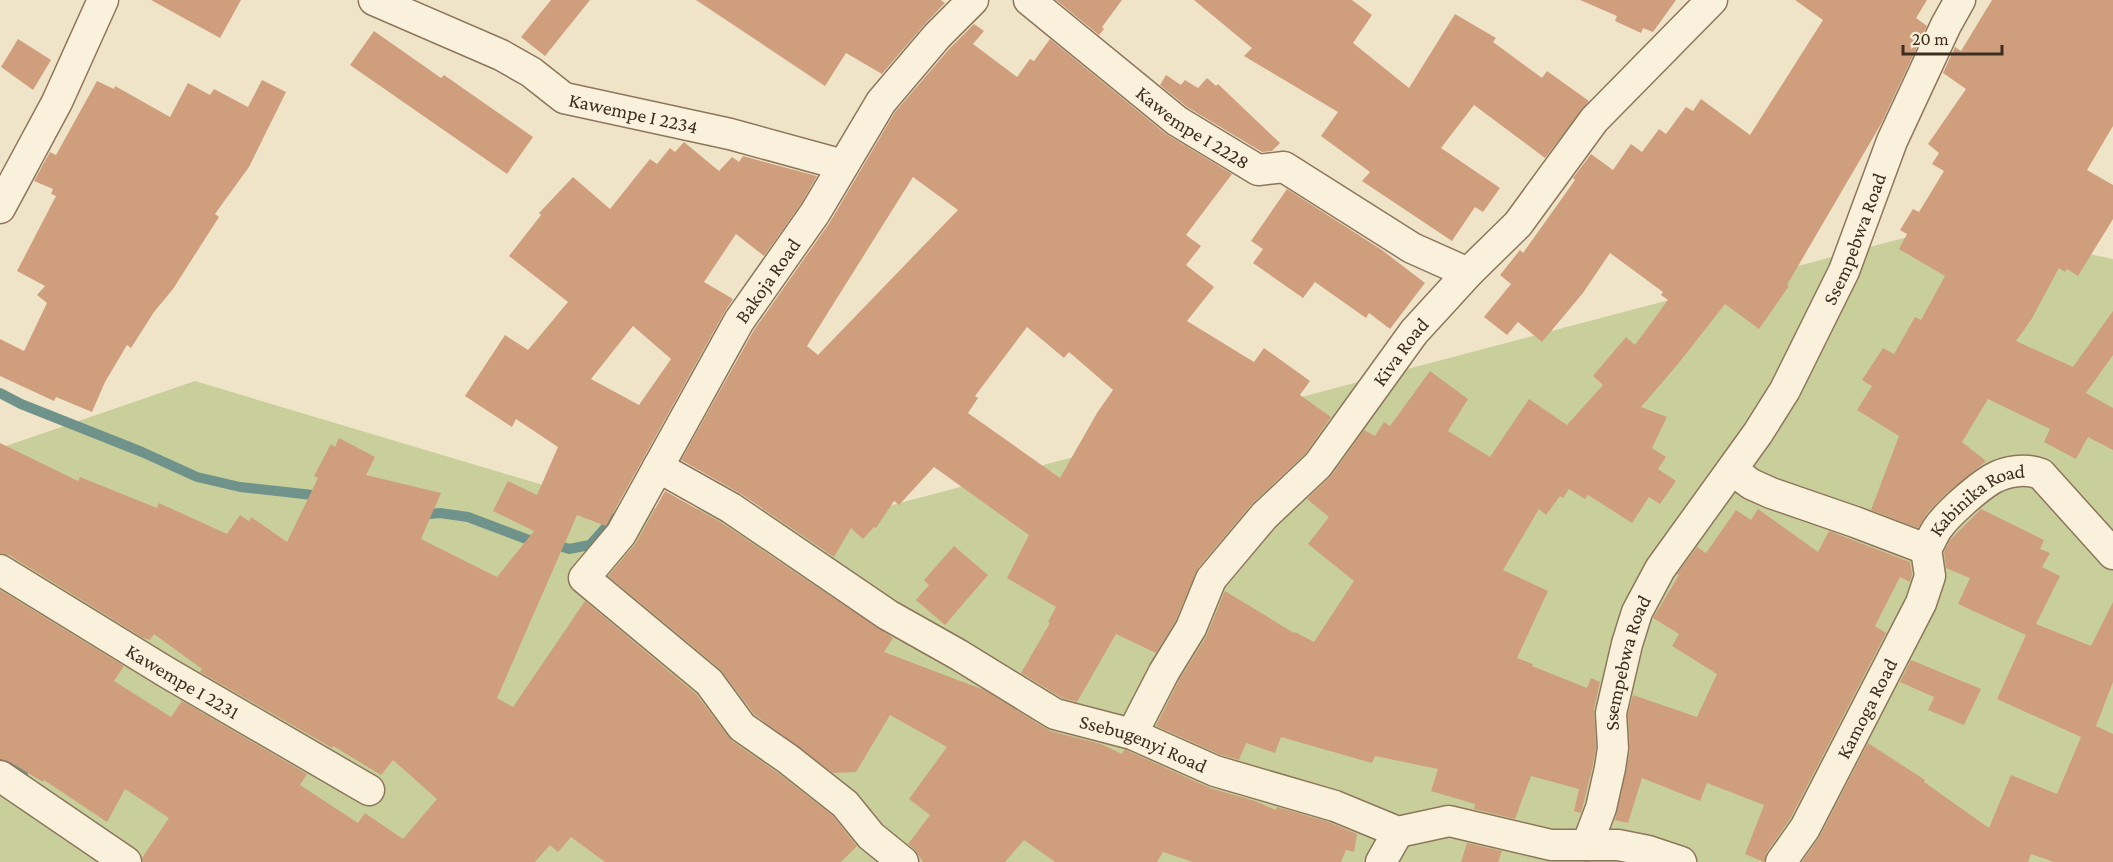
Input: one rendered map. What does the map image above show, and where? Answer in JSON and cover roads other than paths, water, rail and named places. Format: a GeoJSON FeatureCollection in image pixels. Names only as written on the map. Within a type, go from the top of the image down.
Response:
{"type":"FeatureCollection","features":[{"type":"Feature","properties":{"kind":"street"},"geometry":{"type":"LineString","coordinates":[[0,208],[57,102],[103,0]]}},
{"type":"Feature","properties":{"kind":"street","name":"Kawempe I 2234"},"geometry":{"type":"LineString","coordinates":[[374,0],[501,55],[531,72],[564,98],[730,134],[843,165]]}},
{"type":"Feature","properties":{"kind":"street","name":"Bakoja Road"},"geometry":{"type":"LineString","coordinates":[[903,862],[871,836],[845,804],[788,759],[742,727],[709,682],[584,578],[621,534],[739,321],[815,213],[881,102],[937,36],[973,0]]}},
{"type":"Feature","properties":{"kind":"street","name":"Kawempe I 2228"},"geometry":{"type":"LineString","coordinates":[[1029,0],[1177,121],[1258,170],[1284,166],[1412,248],[1468,273]]}},
{"type":"Feature","properties":{"kind":"street","name":"Kiva Road"},"geometry":{"type":"LineString","coordinates":[[1132,734],[1164,672],[1191,628],[1211,579],[1264,516],[1318,465],[1414,332],[1468,273],[1518,224],[1594,120],[1712,0]]}},
{"type":"Feature","properties":{"kind":"street","name":"Ssempebwa Road"},"geometry":{"type":"LineString","coordinates":[[1587,845],[1601,808],[1608,778],[1613,748],[1611,713],[1637,612],[1660,569],[1758,433],[1785,390],[1844,272],[1892,141],[1960,0]]}},
{"type":"Feature","properties":{"kind":"street","name":"Ssebugenyi Road"},"geometry":{"type":"LineString","coordinates":[[658,467],[731,508],[888,615],[1055,714],[1132,734],[1215,771],[1335,806],[1398,832]]}},
{"type":"Feature","properties":{"kind":"street"},"geometry":{"type":"LineString","coordinates":[[1732,470],[1751,484],[1771,493],[1926,549]]}},
{"type":"Feature","properties":{"kind":"street","name":"Kabinika Road"},"geometry":{"type":"LineString","coordinates":[[1926,549],[1938,527],[1957,507],[1993,478],[2030,470],[2041,474],[2113,554]]}},
{"type":"Feature","properties":{"kind":"street","name":"Kamoga Road"},"geometry":{"type":"LineString","coordinates":[[1781,862],[1805,828],[1921,603],[1930,576],[1926,549]]}},
{"type":"Feature","properties":{"kind":"street","name":"Kawempe I 2231"},"geometry":{"type":"LineString","coordinates":[[0,570],[166,672],[369,790]]}},
{"type":"Feature","properties":{"kind":"street"},"geometry":{"type":"LineString","coordinates":[[0,776],[126,862]]}},
{"type":"Feature","properties":{"kind":"street"},"geometry":{"type":"LineString","coordinates":[[1381,862],[1398,832],[1449,821],[1551,846],[1618,845],[1648,857],[1681,862]]}},
{"type":"Feature","properties":{"kind":"waterway"},"geometry":{"type":"LineString","coordinates":[[0,393],[21,404],[142,452],[197,477],[240,487],[322,496]]}},
{"type":"Feature","properties":{"kind":"waterway"},"geometry":{"type":"LineString","coordinates":[[419,515],[440,513],[468,517],[529,540],[551,543],[569,549],[590,545],[614,518]]}},
{"type":"Feature","properties":{"kind":"waterway"},"geometry":{"type":"LineString","coordinates":[[0,757],[23,774]]}}]}
